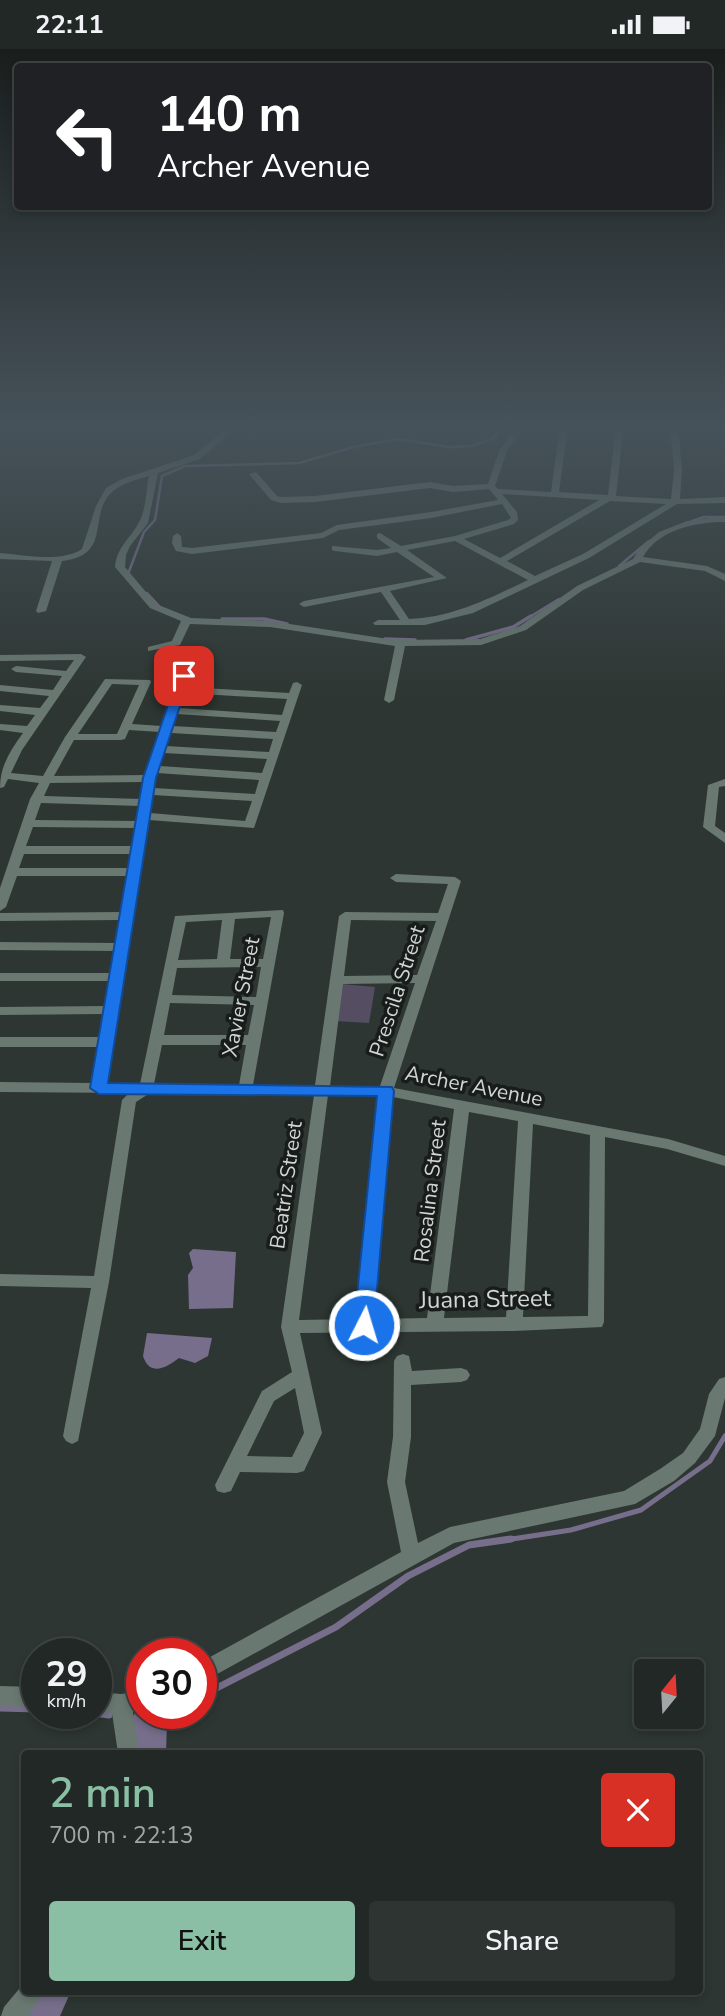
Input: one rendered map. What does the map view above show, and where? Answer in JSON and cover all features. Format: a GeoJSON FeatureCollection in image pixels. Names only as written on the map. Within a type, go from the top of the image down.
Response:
{"type":"FeatureCollection","features":[{"type":"Feature","properties":{"kind":"street"},"geometry":{"type":"LineString","coordinates":[[0,556],[77,557],[86,549],[96,517]]}},
{"type":"Feature","properties":{"kind":"street"},"geometry":{"type":"LineString","coordinates":[[145,517],[144,523],[126,545],[121,555],[120,567],[153,606],[187,620],[270,624],[401,643],[473,643],[523,628],[580,588],[638,559],[706,569],[725,578]]}},
{"type":"Feature","properties":{"kind":"street"},"geometry":{"type":"LineString","coordinates":[[177,536],[179,549],[192,551],[323,535],[337,528],[418,517]]}},
{"type":"Feature","properties":{"kind":"street"},"geometry":{"type":"LineString","coordinates":[[335,548],[377,553],[456,538],[511,522],[514,517]]}},
{"type":"Feature","properties":{"kind":"street"},"geometry":{"type":"LineString","coordinates":[[499,562],[577,517]]}},
{"type":"Feature","properties":{"kind":"street"},"geometry":{"type":"LineString","coordinates":[[378,623],[451,618],[470,611],[586,556],[651,517]]}},
{"type":"Feature","properties":{"kind":"street"},"geometry":{"type":"LineString","coordinates":[[638,559],[641,549],[664,533],[705,519],[725,519]]}},
{"type":"Feature","properties":{"kind":"street"},"geometry":{"type":"LineString","coordinates":[[304,604],[442,578],[380,536]]}},
{"type":"Feature","properties":{"kind":"street"},"geometry":{"type":"LineString","coordinates":[[456,538],[535,580]]}},
{"type":"Feature","properties":{"kind":"street"},"geometry":{"type":"LineString","coordinates":[[41,611],[58,558]]}},
{"type":"Feature","properties":{"kind":"street"},"geometry":{"type":"LineString","coordinates":[[384,589],[406,622]]}},
{"type":"Feature","properties":{"kind":"street"},"geometry":{"type":"LineString","coordinates":[[152,649],[176,643],[187,620]]}},
{"type":"Feature","properties":{"kind":"street"},"geometry":{"type":"LineString","coordinates":[[389,700],[401,643]]}},
{"type":"Feature","properties":{"kind":"street"},"geometry":{"type":"LineString","coordinates":[[0,658],[80,657],[16,750],[2,779],[48,780],[147,797],[250,825],[295,691],[259,694],[179,690]]}},
{"type":"Feature","properties":{"kind":"street"},"geometry":{"type":"LineString","coordinates":[[0,688],[25,658]]}},
{"type":"Feature","properties":{"kind":"street"},"geometry":{"type":"LineString","coordinates":[[16,669],[69,674]]}},
{"type":"Feature","properties":{"kind":"street"},"geometry":{"type":"LineString","coordinates":[[99,1088],[147,797],[159,749],[184,676]]}},
{"type":"Feature","properties":{"kind":"street"},"geometry":{"type":"LineString","coordinates":[[221,692],[227,678]]}},
{"type":"Feature","properties":{"kind":"street"},"geometry":{"type":"LineString","coordinates":[[0,907],[36,799],[70,737],[109,681],[146,682],[123,732]]}},
{"type":"Feature","properties":{"kind":"street"},"geometry":{"type":"LineString","coordinates":[[259,694],[264,683]]}},
{"type":"Feature","properties":{"kind":"street"},"geometry":{"type":"LineString","coordinates":[[0,688],[55,693]]}},
{"type":"Feature","properties":{"kind":"street"},"geometry":{"type":"LineString","coordinates":[[0,708],[43,712]]}},
{"type":"Feature","properties":{"kind":"street"},"geometry":{"type":"LineString","coordinates":[[172,711],[286,718]]}},
{"type":"Feature","properties":{"kind":"street"},"geometry":{"type":"LineString","coordinates":[[0,727],[30,730]]}},
{"type":"Feature","properties":{"kind":"street"},"geometry":{"type":"LineString","coordinates":[[70,737],[166,729],[280,736]]}},
{"type":"Feature","properties":{"kind":"street"},"geometry":{"type":"LineString","coordinates":[[0,748],[16,750]]}},
{"type":"Feature","properties":{"kind":"street"},"geometry":{"type":"LineString","coordinates":[[159,749],[273,756]]}},
{"type":"Feature","properties":{"kind":"street"},"geometry":{"type":"LineString","coordinates":[[28,823],[147,797],[266,777]]}},
{"type":"Feature","properties":{"kind":"street"},"geometry":{"type":"LineString","coordinates":[[725,782],[714,785],[709,827],[725,839]]}},
{"type":"Feature","properties":{"kind":"street"},"geometry":{"type":"LineString","coordinates":[[36,799],[259,798]]}},
{"type":"Feature","properties":{"kind":"street"},"geometry":{"type":"LineString","coordinates":[[19,850],[138,850]]}},
{"type":"Feature","properties":{"kind":"street"},"geometry":{"type":"LineString","coordinates":[[12,871],[134,872]]}},
{"type":"Feature","properties":{"kind":"street","name":"Prescila Street"},"geometry":{"type":"LineString","coordinates":[[364,1325],[386,1091],[455,881],[396,878]]}},
{"type":"Feature","properties":{"kind":"street","name":"Xavier Street"},"geometry":{"type":"LineString","coordinates":[[229,916],[278,912],[245,1090]]}},
{"type":"Feature","properties":{"kind":"street"},"geometry":{"type":"LineString","coordinates":[[0,917],[127,916]]}},
{"type":"Feature","properties":{"kind":"street"},"geometry":{"type":"LineString","coordinates":[[72,1436],[101,1282],[130,1100],[146,1089],[180,919],[229,916],[223,964]]}},
{"type":"Feature","properties":{"kind":"street","name":"Beatriz Street"},"geometry":{"type":"LineString","coordinates":[[234,1464],[297,1465],[313,1433],[290,1327],[345,916],[443,917]]}},
{"type":"Feature","properties":{"kind":"street"},"geometry":{"type":"LineString","coordinates":[[0,946],[122,947]]}},
{"type":"Feature","properties":{"kind":"street"},"geometry":{"type":"LineString","coordinates":[[171,964],[269,963]]}},
{"type":"Feature","properties":{"kind":"street"},"geometry":{"type":"LineString","coordinates":[[0,977],[117,977]]}},
{"type":"Feature","properties":{"kind":"street"},"geometry":{"type":"LineString","coordinates":[[336,980],[423,979]]}},
{"type":"Feature","properties":{"kind":"street"},"geometry":{"type":"LineString","coordinates":[[164,999],[262,1001]]}},
{"type":"Feature","properties":{"kind":"street"},"geometry":{"type":"LineString","coordinates":[[0,1011],[111,1010]]}},
{"type":"Feature","properties":{"kind":"street"},"geometry":{"type":"LineString","coordinates":[[156,1039],[254,1040]]}},
{"type":"Feature","properties":{"kind":"street"},"geometry":{"type":"LineString","coordinates":[[0,1042],[106,1042]]}},
{"type":"Feature","properties":{"kind":"street","name":"Archer Avenue"},"geometry":{"type":"LineString","coordinates":[[0,1087],[386,1091],[668,1144],[725,1161]]}},
{"type":"Feature","properties":{"kind":"street","name":"Rosalina Street"},"geometry":{"type":"LineString","coordinates":[[435,1324],[462,1105]]}},
{"type":"Feature","properties":{"kind":"street"},"geometry":{"type":"LineString","coordinates":[[514,1324],[526,1117]]}},
{"type":"Feature","properties":{"kind":"street","name":"Juana Street"},"geometry":{"type":"LineString","coordinates":[[290,1327],[596,1322],[598,1131]]}},
{"type":"Feature","properties":{"kind":"street"},"geometry":{"type":"LineString","coordinates":[[0,1280],[101,1282]]}},
{"type":"Feature","properties":{"kind":"street"},"geometry":{"type":"LineString","coordinates":[[411,1555],[396,1482],[402,1437],[403,1370],[461,1375]]}},
{"type":"Feature","properties":{"kind":"street"},"geometry":{"type":"LineString","coordinates":[[224,1485],[268,1396],[301,1375]]}},
{"type":"Feature","properties":{"kind":"street"},"geometry":{"type":"LineString","coordinates":[[217,1663],[450,1535],[628,1498],[667,1475],[689,1458],[709,1431],[715,1399],[725,1384]]}},
{"type":"Feature","properties":{"kind":"street"},"geometry":{"type":"LineString","coordinates":[[0,1696],[21,1697]]}},
{"type":"Feature","properties":{"kind":"street"},"geometry":{"type":"LineString","coordinates":[[128,1750],[129,1729]]}},
{"type":"Feature","properties":{"kind":"street"},"geometry":{"type":"LineString","coordinates":[[13,2016],[30,1995]]}},
{"type":"Feature","properties":{"kind":"shaded area"},"geometry":{"type":"Polygon","coordinates":[[[342,984],[375,987],[369,1023],[335,1021],[342,984]]]}},
{"type":"Feature","properties":{"kind":"shaded area"},"geometry":{"type":"Polygon","coordinates":[[[193,1249],[236,1252],[233,1308],[189,1309],[188,1275],[193,1268],[189,1253],[193,1249]]]}},
{"type":"Feature","properties":{"kind":"shaded area"},"geometry":{"type":"Polygon","coordinates":[[[147,1333],[212,1338],[208,1356],[195,1363],[179,1358],[159,1369],[150,1367],[143,1356],[147,1333]]]}},
{"type":"Feature","properties":{"kind":"waterway"},"geometry":{"type":"LineString","coordinates":[[128,574],[144,532],[156,517]]}},
{"type":"Feature","properties":{"kind":"waterway"},"geometry":{"type":"LineString","coordinates":[[692,521],[704,517],[725,517]]}},
{"type":"Feature","properties":{"kind":"waterway"},"geometry":{"type":"LineString","coordinates":[[619,566],[649,541]]}},
{"type":"Feature","properties":{"kind":"waterway"},"geometry":{"type":"LineString","coordinates":[[147,593],[160,607]]}},
{"type":"Feature","properties":{"kind":"waterway"},"geometry":{"type":"LineString","coordinates":[[528,618],[559,599]]}},
{"type":"Feature","properties":{"kind":"waterway"},"geometry":{"type":"LineString","coordinates":[[466,640],[513,627],[531,616]]}},
{"type":"Feature","properties":{"kind":"waterway"},"geometry":{"type":"LineString","coordinates":[[222,619],[264,619],[287,624]]}},
{"type":"Feature","properties":{"kind":"waterway"},"geometry":{"type":"LineString","coordinates":[[385,639],[415,640]]}},
{"type":"Feature","properties":{"kind":"waterway"},"geometry":{"type":"LineString","coordinates":[[499,1541],[571,1530],[641,1510],[710,1461],[725,1436]]}},
{"type":"Feature","properties":{"kind":"waterway"},"geometry":{"type":"LineString","coordinates":[[217,1688],[336,1627],[408,1576],[469,1545],[511,1539]]}},
{"type":"Feature","properties":{"kind":"waterway"},"geometry":{"type":"LineString","coordinates":[[0,1708],[21,1709]]}},
{"type":"Feature","properties":{"kind":"waterway"},"geometry":{"type":"LineString","coordinates":[[147,1750],[149,1729]]}},
{"type":"Feature","properties":{"kind":"waterway"},"geometry":{"type":"LineString","coordinates":[[38,2016],[48,1995]]}},
{"type":"Feature","properties":{"kind":"route"},"geometry":{"type":"LineString","coordinates":[[184,676],[149,778],[99,1088],[386,1091],[364,1325]]}}]}
